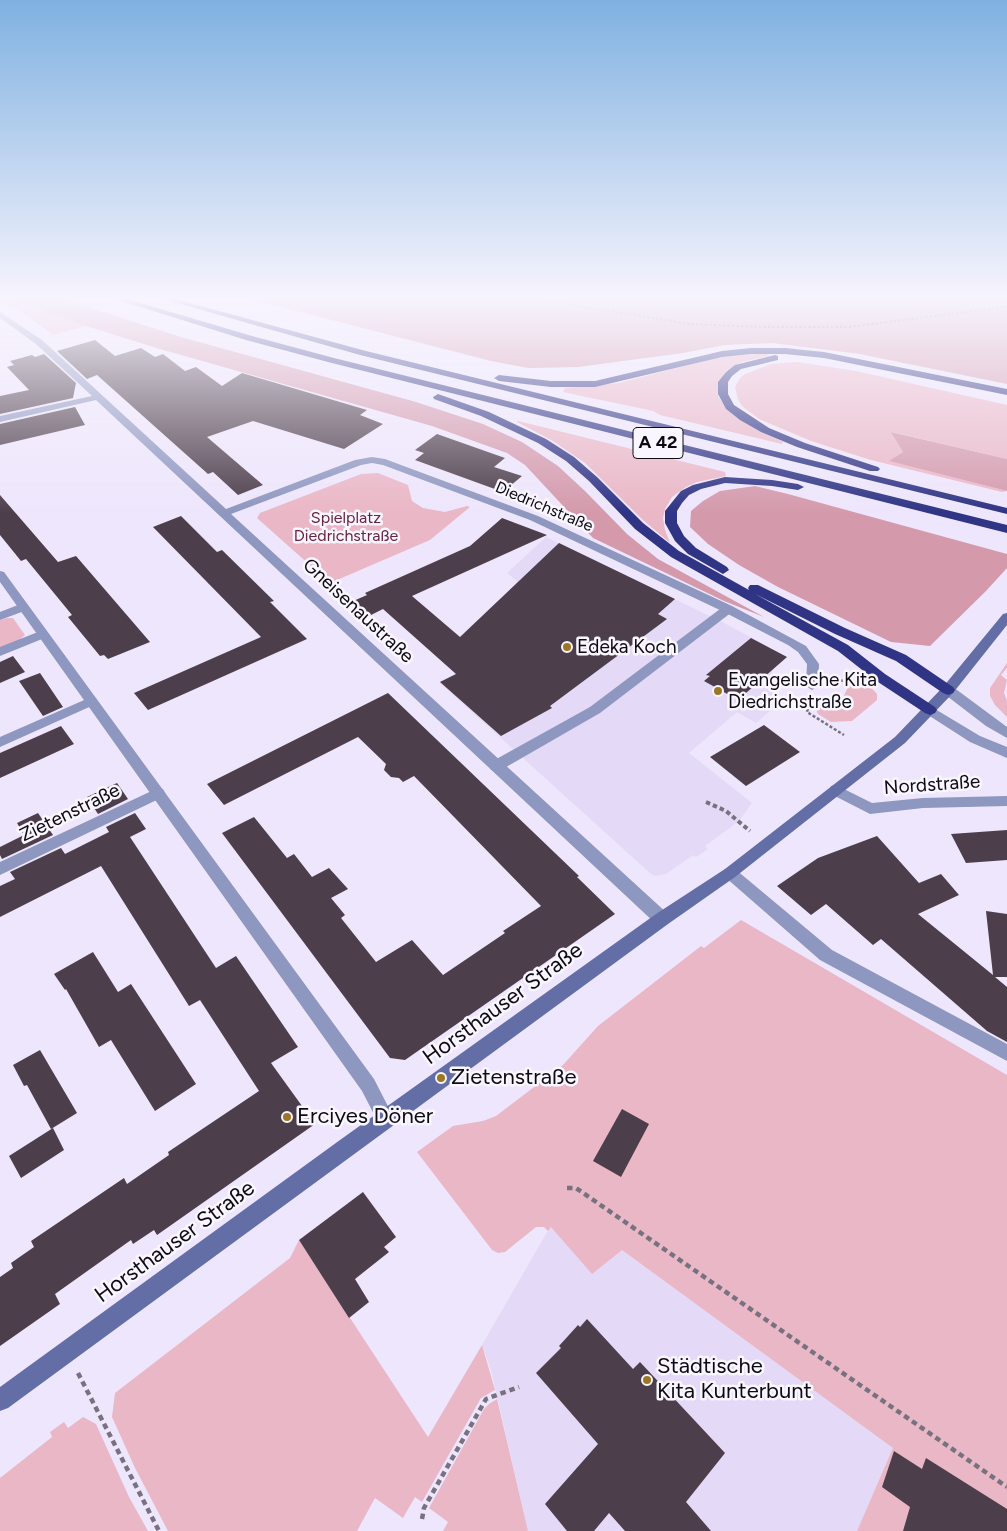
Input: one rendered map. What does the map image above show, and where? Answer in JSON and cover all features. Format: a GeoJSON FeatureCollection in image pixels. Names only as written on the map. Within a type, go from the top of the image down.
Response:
{"type":"FeatureCollection","features":[{"type":"Feature","properties":{"kind":"highway"},"geometry":{"type":"LineString","coordinates":[[347,370],[352,374],[448,400],[517,428],[542,441],[570,459],[594,479],[639,526],[675,554],[843,648],[880,677],[930,710]]}},
{"type":"Feature","properties":{"kind":"highway","name":"A 42"},"geometry":{"type":"LineString","coordinates":[[373,370],[1007,530]]}},
{"type":"Feature","properties":{"kind":"highway","name":"A 42"},"geometry":{"type":"LineString","coordinates":[[435,370],[1007,509]]}},
{"type":"Feature","properties":{"kind":"highway"},"geometry":{"type":"LineString","coordinates":[[466,370],[506,380],[552,384],[595,384],[652,370]]}},
{"type":"Feature","properties":{"kind":"highway"},"geometry":{"type":"LineString","coordinates":[[734,370],[723,382],[723,394],[730,407],[744,418],[765,430],[801,445],[864,466],[991,498],[1007,509]]}},
{"type":"Feature","properties":{"kind":"highway"},"geometry":{"type":"LineString","coordinates":[[873,370],[1007,400]]}},
{"type":"Feature","properties":{"kind":"highway"},"geometry":{"type":"LineString","coordinates":[[900,370],[1007,392]]}},
{"type":"Feature","properties":{"kind":"highway"},"geometry":{"type":"LineString","coordinates":[[948,690],[901,658],[840,631],[750,586],[692,551],[679,538],[671,523],[671,511],[685,493],[697,487],[725,480],[744,480],[772,482],[807,489],[951,525],[984,524]]}},
{"type":"Feature","properties":{"kind":"main road","name":"Horsthauser Straße"},"geometry":{"type":"LineString","coordinates":[[0,1400],[385,1118],[662,919],[730,873],[900,740],[948,690],[1007,617]]}},
{"type":"Feature","properties":{"kind":"street","name":"Gneisenaustraße"},"geometry":{"type":"LineString","coordinates":[[70,370],[662,919]]}},
{"type":"Feature","properties":{"kind":"street"},"geometry":{"type":"LineString","coordinates":[[0,419],[99,397]]}},
{"type":"Feature","properties":{"kind":"street","name":"Diedrichstraße"},"geometry":{"type":"LineString","coordinates":[[224,513],[359,462],[379,460],[534,518],[728,609],[802,649],[813,664],[812,686]]}},
{"type":"Feature","properties":{"kind":"street","name":"Zietenstraße"},"geometry":{"type":"LineString","coordinates":[[0,575],[368,1085],[385,1118]]}},
{"type":"Feature","properties":{"kind":"street"},"geometry":{"type":"LineString","coordinates":[[0,616],[24,607]]}},
{"type":"Feature","properties":{"kind":"street"},"geometry":{"type":"LineString","coordinates":[[496,766],[595,710],[728,609]]}},
{"type":"Feature","properties":{"kind":"street"},"geometry":{"type":"LineString","coordinates":[[0,652],[43,634]]}},
{"type":"Feature","properties":{"kind":"street"},"geometry":{"type":"LineString","coordinates":[[948,690],[990,723],[1007,733]]}},
{"type":"Feature","properties":{"kind":"street"},"geometry":{"type":"LineString","coordinates":[[0,742],[92,701]]}},
{"type":"Feature","properties":{"kind":"street","name":"Nordstraße"},"geometry":{"type":"LineString","coordinates":[[930,710],[975,740],[1007,753]]}},
{"type":"Feature","properties":{"kind":"street","name":"Nordstraße"},"geometry":{"type":"LineString","coordinates":[[836,790],[870,809],[923,803],[1007,800]]}},
{"type":"Feature","properties":{"kind":"street","name":"Zietenstraße"},"geometry":{"type":"LineString","coordinates":[[0,868],[158,793]]}},
{"type":"Feature","properties":{"kind":"street"},"geometry":{"type":"LineString","coordinates":[[730,873],[826,956],[1007,1053]]}},
{"type":"Feature","properties":{"kind":"path"},"geometry":{"type":"LineString","coordinates":[[844,735],[808,712],[812,686],[856,678]]}},
{"type":"Feature","properties":{"kind":"path"},"geometry":{"type":"LineString","coordinates":[[706,802],[726,811],[750,831]]}},
{"type":"Feature","properties":{"kind":"path"},"geometry":{"type":"LineString","coordinates":[[567,1188],[576,1188],[1007,1487]]}},
{"type":"Feature","properties":{"kind":"path"},"geometry":{"type":"LineString","coordinates":[[68,1349],[98,1415],[159,1531]]}},
{"type":"Feature","properties":{"kind":"path"},"geometry":{"type":"LineString","coordinates":[[422,1519],[424,1508],[486,1399],[519,1388]]}},
{"type":"Feature","properties":{"kind":"shaded area"},"geometry":{"type":"Polygon","coordinates":[[[236,370],[302,370],[416,402],[483,424],[522,442],[558,466],[627,534],[658,559],[764,617],[724,601],[593,538],[525,465],[507,453],[432,426],[236,370]]]}},
{"type":"Feature","properties":{"kind":"shaded area"},"geometry":{"type":"Polygon","coordinates":[[[941,370],[1007,370],[1007,384],[941,370]]]}},
{"type":"Feature","properties":{"kind":"shaded area"},"geometry":{"type":"Polygon","coordinates":[[[891,432],[1007,459],[1007,491],[889,461],[903,452],[891,432]]]}},
{"type":"Feature","properties":{"kind":"shaded area"},"geometry":{"type":"Polygon","coordinates":[[[755,486],[1007,554],[1007,568],[930,646],[891,642],[778,587],[739,565],[708,544],[690,527],[691,511],[703,501],[720,491],[755,486]]]}},
{"type":"Feature","properties":{"kind":"shaded area"},"geometry":{"type":"Polygon","coordinates":[[[546,537],[724,623],[787,657],[773,669],[770,684],[778,704],[756,723],[737,712],[689,753],[752,803],[739,821],[705,846],[708,849],[696,857],[693,855],[666,874],[656,876],[651,874],[439,682],[488,658],[520,636],[484,614],[518,582],[507,573],[546,537]]]}},
{"type":"Feature","properties":{"kind":"shaded area","name":"Städtische Kita Kunterbunt"},"geometry":{"type":"Polygon","coordinates":[[[550,1227],[622,1250],[894,1448],[857,1531],[528,1531],[491,1370],[482,1345],[550,1227]]]}},
{"type":"Feature","properties":{"kind":"green space"},"geometry":{"type":"Polygon","coordinates":[[[667,370],[727,370],[718,383],[718,396],[726,409],[759,431],[783,442],[782,444],[660,415],[653,411],[563,392],[565,388],[619,383],[667,370]]]}},
{"type":"Feature","properties":{"kind":"green space"},"geometry":{"type":"Polygon","coordinates":[[[754,370],[852,370],[1007,405],[1007,459],[892,432],[903,452],[890,461],[1007,491],[1002,492],[871,460],[811,441],[759,419],[742,406],[738,399],[735,387],[740,378],[754,370]]]}},
{"type":"Feature","properties":{"kind":"green space"},"geometry":{"type":"Polygon","coordinates":[[[518,421],[725,472],[726,476],[697,482],[672,497],[665,509],[663,518],[670,543],[643,520],[585,463],[553,441],[518,421]]]}},
{"type":"Feature","properties":{"kind":"green space","name":"Spielplatz Diedrichstraße"},"geometry":{"type":"Polygon","coordinates":[[[378,473],[408,485],[412,501],[423,508],[445,512],[467,506],[470,507],[430,540],[330,583],[257,518],[260,513],[361,474],[378,473]]]}},
{"type":"Feature","properties":{"kind":"green space"},"geometry":{"type":"Polygon","coordinates":[[[13,618],[25,635],[18,641],[0,648],[0,620],[13,618]]]}},
{"type":"Feature","properties":{"kind":"green space"},"geometry":{"type":"Polygon","coordinates":[[[1007,663],[1007,668],[1001,675],[1007,680],[1004,693],[1007,701],[1007,717],[995,705],[990,696],[990,688],[1007,663]]]}},
{"type":"Feature","properties":{"kind":"green space"},"geometry":{"type":"Polygon","coordinates":[[[864,680],[877,694],[877,700],[852,721],[831,722],[818,714],[815,707],[833,705],[843,698],[847,689],[845,683],[864,680]]]}},
{"type":"Feature","properties":{"kind":"green space"},"geometry":{"type":"Polygon","coordinates":[[[741,920],[1007,1075],[1007,1531],[857,1531],[893,1448],[622,1250],[592,1274],[551,1227],[548,1231],[544,1227],[536,1227],[505,1252],[498,1253],[492,1250],[417,1152],[453,1126],[483,1121],[496,1116],[563,1065],[598,1026],[701,946],[704,948],[741,920]]]}},
{"type":"Feature","properties":{"kind":"green space"},"geometry":{"type":"Polygon","coordinates":[[[299,1240],[428,1437],[482,1345],[495,1390],[481,1398],[422,1502],[415,1497],[403,1518],[375,1498],[357,1531],[168,1531],[135,1468],[112,1417],[115,1393],[290,1258],[299,1240]]]}},
{"type":"Feature","properties":{"kind":"green space"},"geometry":{"type":"Polygon","coordinates":[[[497,1399],[528,1531],[443,1531],[448,1522],[429,1508],[484,1409],[497,1399]]]}},
{"type":"Feature","properties":{"kind":"green space"},"geometry":{"type":"Polygon","coordinates":[[[83,1417],[96,1424],[129,1497],[148,1531],[0,1531],[0,1478],[52,1437],[50,1432],[64,1422],[68,1428],[83,1417]]]}},
{"type":"Feature","properties":{"kind":"building"},"geometry":{"type":"Polygon","coordinates":[[[10,370],[62,370],[76,383],[73,398],[0,414],[0,396],[29,390],[10,370]]]}},
{"type":"Feature","properties":{"kind":"building"},"geometry":{"type":"Polygon","coordinates":[[[78,370],[201,370],[222,386],[242,373],[367,410],[360,415],[383,424],[344,449],[253,421],[207,437],[263,485],[238,495],[213,472],[208,474],[97,375],[87,379],[78,370]]]}},
{"type":"Feature","properties":{"kind":"building"},"geometry":{"type":"Polygon","coordinates":[[[75,407],[85,425],[0,445],[0,424],[75,407]]]}},
{"type":"Feature","properties":{"kind":"building"},"geometry":{"type":"Polygon","coordinates":[[[437,434],[505,458],[494,467],[522,476],[503,492],[415,460],[424,453],[415,450],[437,434]]]}},
{"type":"Feature","properties":{"kind":"building"},"geometry":{"type":"Polygon","coordinates":[[[0,495],[58,562],[76,556],[150,642],[108,659],[104,655],[100,656],[68,617],[72,615],[26,559],[21,561],[0,535],[0,495]]]}},
{"type":"Feature","properties":{"kind":"building"},"geometry":{"type":"Polygon","coordinates":[[[181,516],[217,552],[222,550],[274,601],[270,602],[307,639],[148,710],[134,693],[261,637],[153,527],[181,516]]]}},
{"type":"Feature","properties":{"kind":"building","name":"Edeka Koch"},"geometry":{"type":"Polygon","coordinates":[[[502,518],[547,535],[412,596],[460,637],[559,543],[675,599],[658,614],[667,619],[550,706],[552,708],[501,736],[440,682],[456,674],[383,609],[367,617],[351,602],[367,595],[365,593],[470,546],[502,518]]]}},
{"type":"Feature","properties":{"kind":"building"},"geometry":{"type":"Polygon","coordinates":[[[751,638],[787,657],[738,700],[704,681],[710,676],[706,675],[751,638]]]}},
{"type":"Feature","properties":{"kind":"building"},"geometry":{"type":"Polygon","coordinates":[[[13,656],[25,672],[0,683],[0,662],[13,656]]]}},
{"type":"Feature","properties":{"kind":"building"},"geometry":{"type":"Polygon","coordinates":[[[40,673],[63,707],[43,716],[19,681],[40,673]]]}},
{"type":"Feature","properties":{"kind":"building"},"geometry":{"type":"Polygon","coordinates":[[[388,693],[579,876],[577,877],[615,914],[405,1060],[390,1058],[222,833],[254,817],[287,858],[294,854],[312,877],[329,868],[348,889],[331,898],[345,915],[341,918],[376,962],[412,940],[443,975],[541,906],[414,776],[403,782],[399,778],[391,777],[384,770],[386,764],[358,737],[224,805],[207,784],[388,693]]]}},
{"type":"Feature","properties":{"kind":"building"},"geometry":{"type":"Polygon","coordinates":[[[764,725],[800,752],[746,786],[710,757],[764,725]]]}},
{"type":"Feature","properties":{"kind":"building"},"geometry":{"type":"Polygon","coordinates":[[[61,726],[74,744],[0,778],[0,753],[61,726]]]}},
{"type":"Feature","properties":{"kind":"building"},"geometry":{"type":"Polygon","coordinates":[[[117,783],[128,799],[98,814],[87,797],[117,783]]]}},
{"type":"Feature","properties":{"kind":"building"},"geometry":{"type":"Polygon","coordinates":[[[38,813],[53,835],[2,859],[0,847],[24,835],[17,823],[38,813]]]}},
{"type":"Feature","properties":{"kind":"building"},"geometry":{"type":"Polygon","coordinates":[[[135,813],[146,829],[130,837],[216,968],[236,956],[298,1047],[271,1063],[315,1124],[157,1235],[154,1230],[133,1244],[131,1240],[55,1294],[60,1304],[0,1346],[0,1277],[13,1268],[11,1263],[34,1247],[31,1241],[124,1178],[127,1184],[169,1155],[168,1152],[259,1091],[200,1000],[189,1006],[101,866],[0,917],[0,886],[15,879],[10,872],[61,848],[65,854],[109,832],[106,827],[135,813]]]}},
{"type":"Feature","properties":{"kind":"building"},"geometry":{"type":"Polygon","coordinates":[[[1007,830],[1007,860],[966,863],[951,834],[1007,830]]]}},
{"type":"Feature","properties":{"kind":"building"},"geometry":{"type":"Polygon","coordinates":[[[877,836],[919,883],[941,874],[959,895],[918,914],[993,975],[986,911],[1007,914],[1007,977],[995,977],[1007,987],[1007,1042],[987,1031],[881,939],[873,945],[826,904],[811,915],[777,886],[818,858],[877,836]]]}},
{"type":"Feature","properties":{"kind":"building"},"geometry":{"type":"Polygon","coordinates":[[[93,952],[118,992],[131,984],[196,1084],[155,1111],[111,1040],[99,1047],[66,989],[54,974],[93,952]]]}},
{"type":"Feature","properties":{"kind":"building"},"geometry":{"type":"Polygon","coordinates":[[[40,1050],[77,1113],[51,1129],[27,1085],[24,1086],[13,1065],[40,1050]]]}},
{"type":"Feature","properties":{"kind":"building"},"geometry":{"type":"Polygon","coordinates":[[[622,1109],[649,1124],[621,1177],[593,1161],[622,1109]]]}},
{"type":"Feature","properties":{"kind":"building"},"geometry":{"type":"Polygon","coordinates":[[[53,1128],[64,1150],[21,1178],[9,1156],[53,1128]]]}},
{"type":"Feature","properties":{"kind":"building"},"geometry":{"type":"Polygon","coordinates":[[[363,1192],[396,1237],[384,1247],[389,1252],[355,1279],[369,1302],[349,1318],[299,1240],[363,1192]]]}},
{"type":"Feature","properties":{"kind":"building"},"geometry":{"type":"Polygon","coordinates":[[[587,1319],[633,1369],[640,1362],[725,1453],[686,1502],[711,1531],[625,1531],[609,1513],[594,1531],[567,1531],[545,1504],[598,1444],[536,1373],[561,1348],[559,1346],[578,1325],[580,1327],[587,1319]]]}},
{"type":"Feature","properties":{"kind":"building"},"geometry":{"type":"Polygon","coordinates":[[[894,1451],[922,1469],[926,1458],[1007,1509],[1007,1531],[903,1531],[910,1507],[882,1487],[894,1451]]]}},
{"type":"Feature","properties":{"kind":"place","name":"Edeka Koch"},"geometry":{"type":"Point","coordinates":[567,647]}},
{"type":"Feature","properties":{"kind":"place","name":"Evangelische Kita Diedrichstraße"},"geometry":{"type":"Point","coordinates":[718,691]}},
{"type":"Feature","properties":{"kind":"place","name":"Zietenstraße"},"geometry":{"type":"Point","coordinates":[441,1078]}},
{"type":"Feature","properties":{"kind":"place","name":"Erciyes Döner"},"geometry":{"type":"Point","coordinates":[287,1117]}},
{"type":"Feature","properties":{"kind":"place","name":"Städtische Kita Kunterbunt"},"geometry":{"type":"Point","coordinates":[647,1380]}}]}
